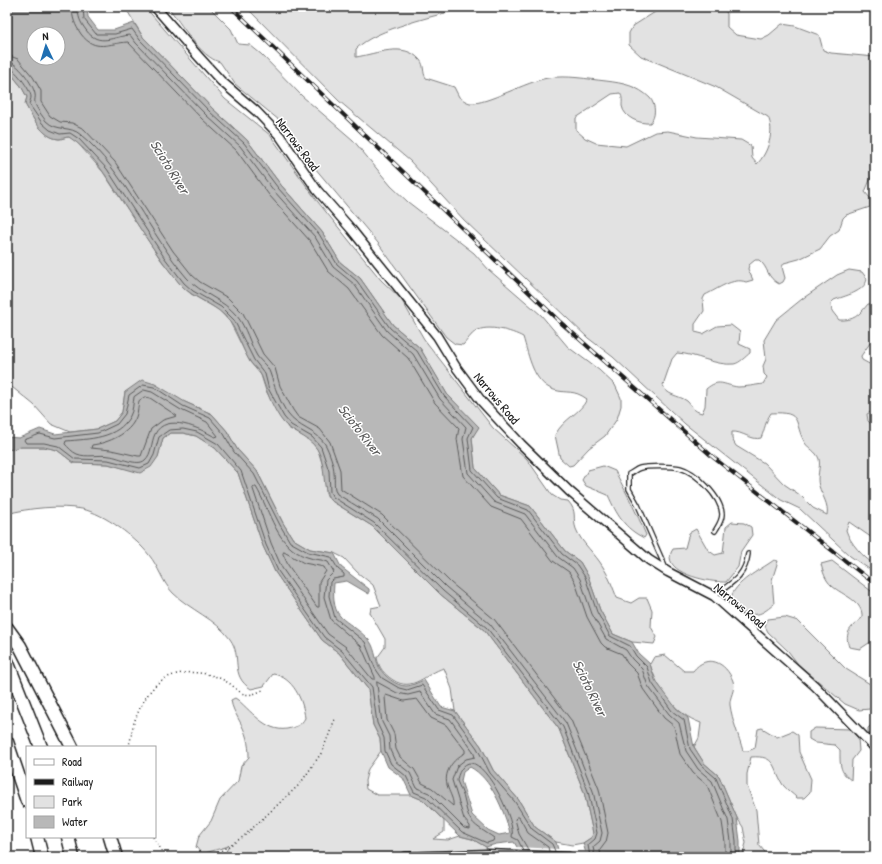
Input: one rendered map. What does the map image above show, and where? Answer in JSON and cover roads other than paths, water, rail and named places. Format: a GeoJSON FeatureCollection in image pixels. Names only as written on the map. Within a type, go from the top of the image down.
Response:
{"type":"FeatureCollection","features":[{"type":"Feature","properties":{"kind":"highway"},"geometry":{"type":"LineString","coordinates":[[7,628],[20,646],[71,746]]}},
{"type":"Feature","properties":{"kind":"highway"},"geometry":{"type":"LineString","coordinates":[[7,661],[40,746]]}},
{"type":"Feature","properties":{"kind":"highway"},"geometry":{"type":"LineString","coordinates":[[7,742],[26,798]]}},
{"type":"Feature","properties":{"kind":"highway"},"geometry":{"type":"LineString","coordinates":[[37,838],[42,857]]}},
{"type":"Feature","properties":{"kind":"highway"},"geometry":{"type":"LineString","coordinates":[[68,838],[73,857]]}},
{"type":"Feature","properties":{"kind":"highway"},"geometry":{"type":"LineString","coordinates":[[110,838],[116,857]]}},
{"type":"Feature","properties":{"kind":"street","name":"Narrows Road"},"geometry":{"type":"LineString","coordinates":[[155,7],[221,81],[256,111],[280,136],[317,190],[351,229],[437,336],[456,367],[482,402],[521,444],[569,491],[649,560],[668,572],[714,596],[815,686],[875,748]]}},
{"type":"Feature","properties":{"kind":"street"},"geometry":{"type":"LineString","coordinates":[[405,857],[487,854],[568,857]]}},
{"type":"Feature","properties":{"kind":"lane"},"geometry":{"type":"LineString","coordinates":[[668,572],[638,505],[629,489],[629,474],[640,468],[678,467],[698,477],[715,496],[720,506],[722,514],[721,522],[715,531]]}},
{"type":"Feature","properties":{"kind":"lane"},"geometry":{"type":"LineString","coordinates":[[714,596],[741,576],[747,563],[748,554]]}},
{"type":"Feature","properties":{"kind":"water","name":"Scioto River"},"geometry":{"type":"Polygon","coordinates":[[[7,7],[87,7],[88,17],[98,30],[114,30],[134,23],[143,37],[213,109],[247,140],[281,185],[322,232],[340,262],[360,278],[393,325],[420,348],[447,394],[479,427],[472,438],[475,468],[499,495],[530,506],[565,551],[580,562],[588,576],[600,610],[613,634],[632,642],[639,654],[650,664],[655,680],[676,708],[688,718],[694,747],[704,763],[719,776],[737,818],[740,841],[740,857],[587,857],[583,843],[592,837],[593,833],[584,792],[559,729],[484,630],[440,594],[372,526],[330,500],[327,495],[322,462],[317,449],[309,440],[288,427],[280,418],[272,403],[261,375],[248,358],[230,322],[213,306],[192,294],[180,284],[157,253],[104,173],[91,157],[69,137],[59,139],[53,138],[38,126],[25,104],[27,97],[21,86],[7,69],[7,7]]]}},
{"type":"Feature","properties":{"kind":"water"},"geometry":{"type":"Polygon","coordinates":[[[142,380],[155,384],[185,402],[212,414],[227,431],[237,449],[257,471],[283,523],[293,539],[310,549],[334,553],[341,567],[369,589],[369,594],[347,581],[334,583],[335,605],[337,612],[341,617],[368,639],[374,649],[381,670],[387,677],[402,686],[424,680],[441,707],[455,711],[481,746],[493,770],[518,799],[535,827],[556,842],[560,857],[523,857],[514,842],[486,847],[472,839],[460,836],[423,800],[411,795],[403,778],[388,767],[381,751],[380,739],[373,725],[368,689],[339,653],[322,640],[275,572],[263,546],[238,473],[215,448],[196,436],[183,433],[170,433],[163,438],[158,457],[151,467],[140,473],[108,464],[74,463],[57,450],[44,447],[21,447],[7,450],[7,437],[19,438],[40,429],[55,434],[97,429],[115,421],[122,412],[125,392],[142,380]],[[470,767],[463,772],[461,781],[472,815],[488,830],[499,835],[510,833],[496,796],[478,772],[470,767]]]}},
{"type":"Feature","properties":{"kind":"railway"},"geometry":{"type":"LineString","coordinates":[[231,7],[559,321],[714,458],[875,584]]}}]}
